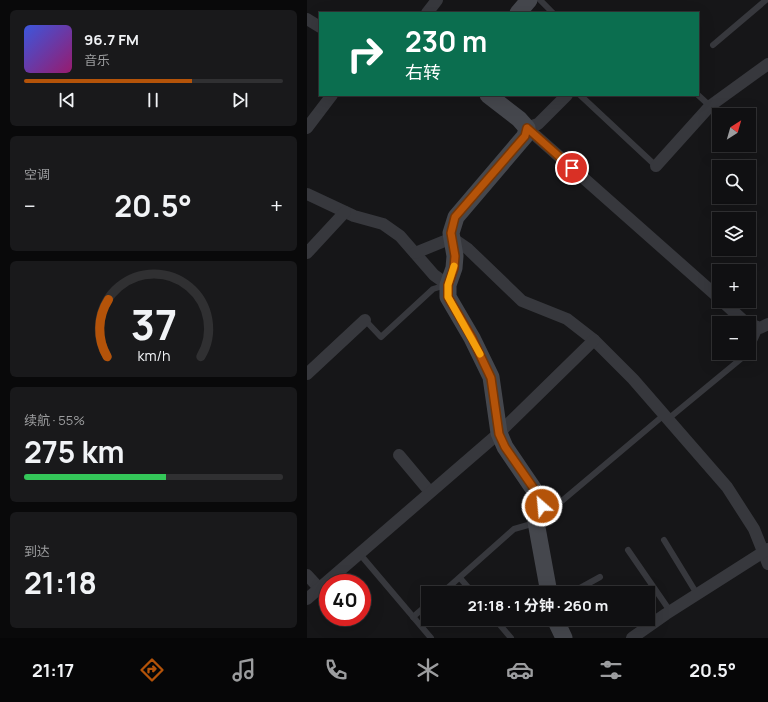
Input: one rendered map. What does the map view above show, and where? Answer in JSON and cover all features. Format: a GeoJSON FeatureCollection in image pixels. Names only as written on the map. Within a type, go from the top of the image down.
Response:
{"type":"FeatureCollection","features":[{"type":"Feature","properties":{"kind":"street"},"geometry":{"type":"LineString","coordinates":[[428,12],[437,0]]}},
{"type":"Feature","properties":{"kind":"street"},"geometry":{"type":"LineString","coordinates":[[519,12],[529,0]]}},
{"type":"Feature","properties":{"kind":"street"},"geometry":{"type":"LineString","coordinates":[[307,19],[319,26]]}},
{"type":"Feature","properties":{"kind":"street"},"geometry":{"type":"LineString","coordinates":[[656,166],[710,106],[768,64]]}},
{"type":"Feature","properties":{"kind":"street"},"geometry":{"type":"LineString","coordinates":[[307,128],[331,96]]}},
{"type":"Feature","properties":{"kind":"street"},"geometry":{"type":"LineString","coordinates":[[489,96],[519,119],[527,128],[712,292]]}},
{"type":"Feature","properties":{"kind":"street"},"geometry":{"type":"LineString","coordinates":[[527,128],[538,124],[566,96]]}},
{"type":"Feature","properties":{"kind":"street"},"geometry":{"type":"LineString","coordinates":[[527,128],[525,136],[455,217],[451,233],[455,256],[454,268],[448,285],[448,297],[472,338],[491,378],[499,434],[505,447],[539,496],[542,506],[537,522],[548,586]]}},
{"type":"Feature","properties":{"kind":"street"},"geometry":{"type":"LineString","coordinates":[[307,194],[345,212],[383,224],[401,236],[434,275],[448,285]]}},
{"type":"Feature","properties":{"kind":"street"},"geometry":{"type":"LineString","coordinates":[[307,253],[345,212]]}},
{"type":"Feature","properties":{"kind":"street"},"geometry":{"type":"LineString","coordinates":[[415,253],[452,238]]}},
{"type":"Feature","properties":{"kind":"street"},"geometry":{"type":"LineString","coordinates":[[452,238],[468,249],[522,301],[567,319],[594,340],[633,379],[727,487],[754,529],[766,555],[697,594],[631,638]]}},
{"type":"Feature","properties":{"kind":"street"},"geometry":{"type":"LineString","coordinates":[[732,308],[743,316]]}},
{"type":"Feature","properties":{"kind":"street"},"geometry":{"type":"LineString","coordinates":[[307,374],[365,320]]}},
{"type":"Feature","properties":{"kind":"street"},"geometry":{"type":"LineString","coordinates":[[335,574],[499,434],[594,340]]}},
{"type":"Feature","properties":{"kind":"street"},"geometry":{"type":"LineString","coordinates":[[399,455],[430,492]]}},
{"type":"Feature","properties":{"kind":"street"},"geometry":{"type":"LineString","coordinates":[[307,575],[319,588],[307,599]]}},
{"type":"Feature","properties":{"kind":"street"},"geometry":{"type":"LineString","coordinates":[[558,626],[564,638]]}},
{"type":"Feature","properties":{"kind":"lane"},"geometry":{"type":"LineString","coordinates":[[540,0],[552,12]]}},
{"type":"Feature","properties":{"kind":"lane"},"geometry":{"type":"LineString","coordinates":[[713,45],[766,0]]}},
{"type":"Feature","properties":{"kind":"lane"},"geometry":{"type":"LineString","coordinates":[[581,96],[656,166]]}},
{"type":"Feature","properties":{"kind":"lane"},"geometry":{"type":"LineString","coordinates":[[699,96],[710,106]]}},
{"type":"Feature","properties":{"kind":"lane"},"geometry":{"type":"LineString","coordinates":[[365,320],[381,337],[433,289],[448,285]]}},
{"type":"Feature","properties":{"kind":"lane"},"geometry":{"type":"LineString","coordinates":[[450,586],[514,529],[537,522],[738,360]]}},
{"type":"Feature","properties":{"kind":"lane"},"geometry":{"type":"LineString","coordinates":[[664,540],[697,594]]}},
{"type":"Feature","properties":{"kind":"lane"},"geometry":{"type":"LineString","coordinates":[[628,550],[670,611]]}},
{"type":"Feature","properties":{"kind":"lane"},"geometry":{"type":"LineString","coordinates":[[359,553],[431,638]]}},
{"type":"Feature","properties":{"kind":"lane"},"geometry":{"type":"LineString","coordinates":[[584,586],[600,577]]}},
{"type":"Feature","properties":{"kind":"lane"},"geometry":{"type":"LineString","coordinates":[[460,578],[467,586]]}},
{"type":"Feature","properties":{"kind":"lane"},"geometry":{"type":"LineString","coordinates":[[413,616],[421,610]]}},
{"type":"Feature","properties":{"kind":"lane"},"geometry":{"type":"LineString","coordinates":[[501,626],[511,638]]}},
{"type":"Feature","properties":{"kind":"slow traffic"},"geometry":{"type":"LineString","coordinates":[[454,266],[448,285],[448,297],[480,354]]}},
{"type":"Feature","properties":{"kind":"route"},"geometry":{"type":"LineString","coordinates":[[542,506],[539,496],[505,447],[499,434],[491,378],[472,338],[448,297],[448,285],[454,268],[455,256],[451,233],[455,217],[525,136],[527,128],[572,168]]}}]}
